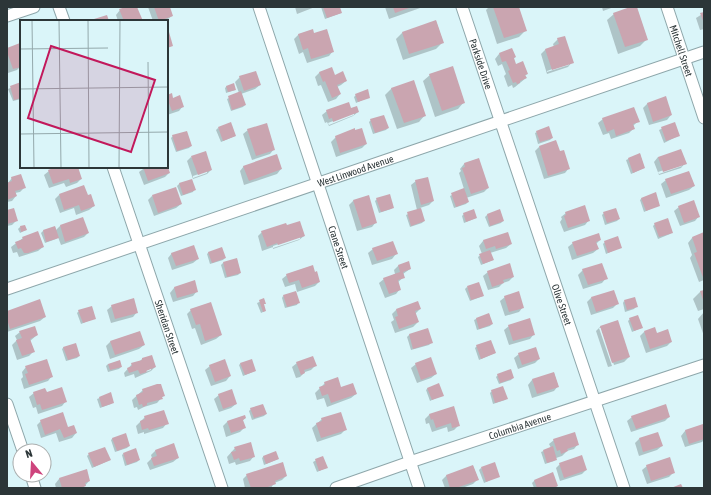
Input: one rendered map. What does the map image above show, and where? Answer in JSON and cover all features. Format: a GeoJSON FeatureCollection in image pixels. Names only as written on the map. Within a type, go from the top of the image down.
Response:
{"type":"FeatureCollection","features":[{"type":"Feature","properties":{"kind":"street"},"geometry":{"type":"LineString","coordinates":[[7,16],[34,7]]}},
{"type":"Feature","properties":{"kind":"street"},"geometry":{"type":"LineString","coordinates":[[59,7],[64,20]]}},
{"type":"Feature","properties":{"kind":"street","name":"Crane Street"},"geometry":{"type":"LineString","coordinates":[[259,7],[419,488]]}},
{"type":"Feature","properties":{"kind":"street","name":"Parkside Drive"},"geometry":{"type":"LineString","coordinates":[[462,7],[501,121]]}},
{"type":"Feature","properties":{"kind":"street","name":"Mitchell Street"},"geometry":{"type":"LineString","coordinates":[[667,7],[704,118]]}},
{"type":"Feature","properties":{"kind":"street","name":"West Linwood Avenue"},"geometry":{"type":"LineString","coordinates":[[7,289],[704,52]]}},
{"type":"Feature","properties":{"kind":"street","name":"Olive Street"},"geometry":{"type":"LineString","coordinates":[[501,121],[624,488]]}},
{"type":"Feature","properties":{"kind":"street","name":"Sheridan Street"},"geometry":{"type":"LineString","coordinates":[[113,168],[222,488]]}},
{"type":"Feature","properties":{"kind":"street","name":"Columbia Avenue"},"geometry":{"type":"LineString","coordinates":[[336,488],[410,462],[704,365]]}},
{"type":"Feature","properties":{"kind":"street"},"geometry":{"type":"LineString","coordinates":[[7,404],[20,443]]}},
{"type":"Feature","properties":{"kind":"building"},"geometry":{"type":"Polygon","coordinates":[[[126,7],[137,7],[143,20],[124,20],[119,9],[126,7]]]}},
{"type":"Feature","properties":{"kind":"building"},"geometry":{"type":"Polygon","coordinates":[[[154,7],[170,7],[173,16],[159,20],[154,7]]]}},
{"type":"Feature","properties":{"kind":"building"},"geometry":{"type":"Polygon","coordinates":[[[323,7],[340,7],[342,13],[327,18],[323,7]]]}},
{"type":"Feature","properties":{"kind":"building"},"geometry":{"type":"Polygon","coordinates":[[[393,7],[412,7],[395,13],[393,7]]]}},
{"type":"Feature","properties":{"kind":"building"},"geometry":{"type":"Polygon","coordinates":[[[493,7],[519,7],[527,31],[504,38],[493,7]]]}},
{"type":"Feature","properties":{"kind":"building"},"geometry":{"type":"Polygon","coordinates":[[[630,7],[637,7],[648,40],[625,47],[613,13],[630,7]]]}},
{"type":"Feature","properties":{"kind":"building"},"geometry":{"type":"Polygon","coordinates":[[[704,12],[704,23],[700,13],[704,12]]]}},
{"type":"Feature","properties":{"kind":"building"},"geometry":{"type":"Polygon","coordinates":[[[107,15],[109,20],[94,20],[107,15]]]}},
{"type":"Feature","properties":{"kind":"building"},"geometry":{"type":"Polygon","coordinates":[[[436,20],[444,43],[409,54],[402,32],[436,20]]]}},
{"type":"Feature","properties":{"kind":"building"},"geometry":{"type":"Polygon","coordinates":[[[313,29],[314,33],[327,29],[334,52],[311,59],[308,48],[303,50],[298,34],[313,29]]]}},
{"type":"Feature","properties":{"kind":"building"},"geometry":{"type":"Polygon","coordinates":[[[168,32],[173,46],[168,48],[168,32]]]}},
{"type":"Feature","properties":{"kind":"building"},"geometry":{"type":"Polygon","coordinates":[[[565,36],[574,63],[552,70],[545,49],[559,44],[557,38],[565,36]]]}},
{"type":"Feature","properties":{"kind":"building"},"geometry":{"type":"Polygon","coordinates":[[[20,43],[20,67],[13,69],[7,48],[20,43]]]}},
{"type":"Feature","properties":{"kind":"building"},"geometry":{"type":"Polygon","coordinates":[[[512,48],[516,57],[514,58],[516,64],[523,61],[528,74],[525,75],[527,78],[517,84],[516,82],[513,83],[506,61],[502,62],[499,53],[512,48]]]}},
{"type":"Feature","properties":{"kind":"building"},"geometry":{"type":"Polygon","coordinates":[[[453,66],[465,103],[442,111],[429,74],[453,66]]]}},
{"type":"Feature","properties":{"kind":"building"},"geometry":{"type":"Polygon","coordinates":[[[332,67],[335,75],[343,71],[347,81],[337,85],[341,94],[332,98],[325,81],[323,82],[319,72],[332,67]]]}},
{"type":"Feature","properties":{"kind":"building"},"geometry":{"type":"Polygon","coordinates":[[[256,71],[261,85],[244,91],[239,76],[256,71]]]}},
{"type":"Feature","properties":{"kind":"building"},"geometry":{"type":"Polygon","coordinates":[[[414,80],[426,116],[404,123],[391,88],[414,80]]]}},
{"type":"Feature","properties":{"kind":"building"},"geometry":{"type":"Polygon","coordinates":[[[20,82],[20,98],[14,100],[10,86],[20,82]]]}},
{"type":"Feature","properties":{"kind":"building"},"geometry":{"type":"Polygon","coordinates":[[[234,83],[236,90],[228,92],[226,86],[234,83]]]}},
{"type":"Feature","properties":{"kind":"building"},"geometry":{"type":"Polygon","coordinates":[[[368,89],[370,98],[358,102],[355,94],[368,89]]]}},
{"type":"Feature","properties":{"kind":"building"},"geometry":{"type":"Polygon","coordinates":[[[241,91],[246,105],[232,110],[228,96],[241,91]]]}},
{"type":"Feature","properties":{"kind":"building"},"geometry":{"type":"Polygon","coordinates":[[[172,93],[173,98],[180,95],[184,107],[172,111],[168,101],[168,95],[172,93]]]}},
{"type":"Feature","properties":{"kind":"building"},"geometry":{"type":"Polygon","coordinates":[[[666,96],[672,115],[653,122],[647,103],[666,96]]]}},
{"type":"Feature","properties":{"kind":"building"},"geometry":{"type":"Polygon","coordinates":[[[349,102],[351,108],[357,106],[359,112],[333,122],[332,118],[329,119],[326,110],[349,102]]]}},
{"type":"Feature","properties":{"kind":"building"},"geometry":{"type":"Polygon","coordinates":[[[634,107],[640,122],[633,124],[635,129],[616,136],[614,129],[607,132],[602,118],[634,107]]]}},
{"type":"Feature","properties":{"kind":"building"},"geometry":{"type":"Polygon","coordinates":[[[384,115],[389,128],[375,133],[370,119],[384,115]]]}},
{"type":"Feature","properties":{"kind":"building"},"geometry":{"type":"Polygon","coordinates":[[[231,122],[236,136],[223,141],[218,127],[231,122]]]}},
{"type":"Feature","properties":{"kind":"building"},"geometry":{"type":"Polygon","coordinates":[[[675,122],[680,136],[666,141],[661,127],[675,122]]]}},
{"type":"Feature","properties":{"kind":"building"},"geometry":{"type":"Polygon","coordinates":[[[267,123],[275,150],[256,156],[247,129],[267,123]]]}},
{"type":"Feature","properties":{"kind":"building"},"geometry":{"type":"Polygon","coordinates":[[[549,126],[553,138],[540,142],[536,131],[549,126]]]}},
{"type":"Feature","properties":{"kind":"building"},"geometry":{"type":"Polygon","coordinates":[[[355,128],[355,130],[362,128],[367,144],[340,153],[335,136],[355,128]]]}},
{"type":"Feature","properties":{"kind":"building"},"geometry":{"type":"Polygon","coordinates":[[[187,131],[192,146],[177,151],[172,135],[187,131]]]}},
{"type":"Feature","properties":{"kind":"building"},"geometry":{"type":"Polygon","coordinates":[[[556,140],[560,151],[564,150],[570,169],[548,176],[539,146],[556,140]]]}},
{"type":"Feature","properties":{"kind":"building"},"geometry":{"type":"Polygon","coordinates":[[[681,149],[687,164],[663,172],[658,157],[681,149]]]}},
{"type":"Feature","properties":{"kind":"building"},"geometry":{"type":"Polygon","coordinates":[[[206,151],[212,170],[198,175],[191,156],[206,151]]]}},
{"type":"Feature","properties":{"kind":"building"},"geometry":{"type":"Polygon","coordinates":[[[640,153],[645,168],[633,173],[628,158],[640,153]]]}},
{"type":"Feature","properties":{"kind":"building"},"geometry":{"type":"Polygon","coordinates":[[[277,154],[282,169],[249,181],[243,166],[277,154]]]}},
{"type":"Feature","properties":{"kind":"building"},"geometry":{"type":"Polygon","coordinates":[[[479,158],[489,188],[471,194],[462,168],[465,167],[464,163],[479,158]]]}},
{"type":"Feature","properties":{"kind":"building"},"geometry":{"type":"Polygon","coordinates":[[[168,167],[170,173],[148,181],[143,168],[168,167]]]}},
{"type":"Feature","properties":{"kind":"building"},"geometry":{"type":"Polygon","coordinates":[[[53,168],[78,168],[82,179],[70,183],[69,179],[53,184],[48,170],[53,168]]]}},
{"type":"Feature","properties":{"kind":"building"},"geometry":{"type":"Polygon","coordinates":[[[689,171],[695,186],[671,194],[665,179],[689,171]]]}},
{"type":"Feature","properties":{"kind":"building"},"geometry":{"type":"Polygon","coordinates":[[[21,174],[26,188],[15,191],[17,196],[7,200],[7,183],[12,181],[11,177],[21,174]]]}},
{"type":"Feature","properties":{"kind":"building"},"geometry":{"type":"Polygon","coordinates":[[[428,177],[434,201],[421,205],[415,180],[428,177]]]}},
{"type":"Feature","properties":{"kind":"building"},"geometry":{"type":"Polygon","coordinates":[[[192,179],[196,190],[183,195],[179,183],[192,179]]]}},
{"type":"Feature","properties":{"kind":"building"},"geometry":{"type":"Polygon","coordinates":[[[84,185],[88,195],[91,194],[95,206],[81,211],[79,205],[64,210],[59,194],[84,185]]]}},
{"type":"Feature","properties":{"kind":"building"},"geometry":{"type":"Polygon","coordinates":[[[176,187],[182,204],[158,213],[152,195],[176,187]]]}},
{"type":"Feature","properties":{"kind":"building"},"geometry":{"type":"Polygon","coordinates":[[[464,188],[469,202],[456,207],[451,193],[464,188]]]}},
{"type":"Feature","properties":{"kind":"building"},"geometry":{"type":"Polygon","coordinates":[[[656,192],[660,206],[646,211],[641,198],[656,192]]]}},
{"type":"Feature","properties":{"kind":"building"},"geometry":{"type":"Polygon","coordinates":[[[390,194],[394,208],[381,212],[376,198],[390,194]]]}},
{"type":"Feature","properties":{"kind":"building"},"geometry":{"type":"Polygon","coordinates":[[[369,195],[377,223],[362,228],[353,200],[369,195]]]}},
{"type":"Feature","properties":{"kind":"building"},"geometry":{"type":"Polygon","coordinates":[[[694,200],[700,217],[684,223],[678,206],[694,200]]]}},
{"type":"Feature","properties":{"kind":"building"},"geometry":{"type":"Polygon","coordinates":[[[585,205],[590,221],[568,228],[564,216],[566,215],[565,212],[585,205]]]}},
{"type":"Feature","properties":{"kind":"building"},"geometry":{"type":"Polygon","coordinates":[[[14,208],[18,221],[7,224],[7,210],[14,208]]]}},
{"type":"Feature","properties":{"kind":"building"},"geometry":{"type":"Polygon","coordinates":[[[421,208],[425,221],[411,226],[407,212],[421,208]]]}},
{"type":"Feature","properties":{"kind":"building"},"geometry":{"type":"Polygon","coordinates":[[[616,208],[620,219],[607,223],[603,212],[616,208]]]}},
{"type":"Feature","properties":{"kind":"building"},"geometry":{"type":"Polygon","coordinates":[[[474,209],[477,218],[466,222],[463,213],[474,209]]]}},
{"type":"Feature","properties":{"kind":"building"},"geometry":{"type":"Polygon","coordinates":[[[500,209],[504,221],[490,226],[487,214],[500,209]]]}},
{"type":"Feature","properties":{"kind":"building"},"geometry":{"type":"Polygon","coordinates":[[[83,217],[89,233],[65,242],[60,225],[83,217]]]}},
{"type":"Feature","properties":{"kind":"building"},"geometry":{"type":"Polygon","coordinates":[[[668,218],[673,233],[659,237],[654,223],[668,218]]]}},
{"type":"Feature","properties":{"kind":"building"},"geometry":{"type":"Polygon","coordinates":[[[300,221],[305,236],[267,247],[261,231],[286,223],[287,225],[300,221]]]}},
{"type":"Feature","properties":{"kind":"building"},"geometry":{"type":"Polygon","coordinates":[[[25,225],[27,230],[21,232],[20,226],[25,225]]]}},
{"type":"Feature","properties":{"kind":"building"},"geometry":{"type":"Polygon","coordinates":[[[55,226],[59,238],[46,242],[43,230],[55,226]]]}},
{"type":"Feature","properties":{"kind":"building"},"geometry":{"type":"Polygon","coordinates":[[[38,231],[44,247],[28,253],[24,253],[21,248],[18,249],[15,242],[23,239],[22,237],[38,231]]]}},
{"type":"Feature","properties":{"kind":"building"},"geometry":{"type":"Polygon","coordinates":[[[508,232],[512,244],[496,249],[495,246],[486,249],[483,240],[508,232]]]}},
{"type":"Feature","properties":{"kind":"building"},"geometry":{"type":"Polygon","coordinates":[[[704,232],[704,280],[694,253],[697,252],[692,237],[704,232]]]}},
{"type":"Feature","properties":{"kind":"building"},"geometry":{"type":"Polygon","coordinates":[[[599,233],[601,240],[596,242],[599,249],[577,256],[572,242],[599,233]]]}},
{"type":"Feature","properties":{"kind":"building"},"geometry":{"type":"Polygon","coordinates":[[[618,236],[622,248],[608,253],[604,241],[618,236]]]}},
{"type":"Feature","properties":{"kind":"building"},"geometry":{"type":"Polygon","coordinates":[[[393,241],[398,254],[377,261],[372,248],[393,241]]]}},
{"type":"Feature","properties":{"kind":"building"},"geometry":{"type":"Polygon","coordinates":[[[194,245],[199,259],[176,266],[171,253],[194,245]]]}},
{"type":"Feature","properties":{"kind":"building"},"geometry":{"type":"Polygon","coordinates":[[[222,247],[226,258],[212,263],[208,252],[222,247]]]}},
{"type":"Feature","properties":{"kind":"building"},"geometry":{"type":"Polygon","coordinates":[[[490,250],[494,260],[483,264],[479,254],[490,250]]]}},
{"type":"Feature","properties":{"kind":"building"},"geometry":{"type":"Polygon","coordinates":[[[237,258],[241,273],[227,277],[223,262],[237,258]]]}},
{"type":"Feature","properties":{"kind":"building"},"geometry":{"type":"Polygon","coordinates":[[[409,261],[411,269],[403,272],[405,278],[398,280],[401,290],[389,294],[383,278],[400,272],[398,265],[409,261]]]}},
{"type":"Feature","properties":{"kind":"building"},"geometry":{"type":"Polygon","coordinates":[[[510,263],[514,277],[503,280],[504,283],[492,287],[487,271],[510,263]]]}},
{"type":"Feature","properties":{"kind":"building"},"geometry":{"type":"Polygon","coordinates":[[[602,263],[608,279],[588,285],[582,269],[602,263]]]}},
{"type":"Feature","properties":{"kind":"building"},"geometry":{"type":"Polygon","coordinates":[[[313,265],[315,272],[317,271],[320,282],[302,288],[299,280],[289,283],[286,274],[313,265]]]}},
{"type":"Feature","properties":{"kind":"building"},"geometry":{"type":"Polygon","coordinates":[[[195,280],[198,292],[177,298],[174,287],[195,280]]]}},
{"type":"Feature","properties":{"kind":"building"},"geometry":{"type":"Polygon","coordinates":[[[479,282],[484,296],[471,300],[467,286],[479,282]]]}},
{"type":"Feature","properties":{"kind":"building"},"geometry":{"type":"Polygon","coordinates":[[[614,290],[619,304],[596,312],[591,297],[614,290]]]}},
{"type":"Feature","properties":{"kind":"building"},"geometry":{"type":"Polygon","coordinates":[[[704,290],[704,303],[700,291],[704,290]]]}},
{"type":"Feature","properties":{"kind":"building"},"geometry":{"type":"Polygon","coordinates":[[[296,291],[300,303],[287,307],[283,295],[296,291]]]}},
{"type":"Feature","properties":{"kind":"building"},"geometry":{"type":"Polygon","coordinates":[[[519,291],[524,308],[509,312],[504,296],[519,291]]]}},
{"type":"Feature","properties":{"kind":"building"},"geometry":{"type":"Polygon","coordinates":[[[635,297],[638,307],[627,310],[624,300],[635,297]]]}},
{"type":"Feature","properties":{"kind":"building"},"geometry":{"type":"Polygon","coordinates":[[[134,298],[138,313],[115,319],[111,305],[134,298]]]}},
{"type":"Feature","properties":{"kind":"building"},"geometry":{"type":"Polygon","coordinates":[[[264,298],[266,311],[263,312],[259,300],[264,298]]]}},
{"type":"Feature","properties":{"kind":"building"},"geometry":{"type":"Polygon","coordinates":[[[40,299],[46,317],[10,329],[7,319],[7,311],[40,299]]]}},
{"type":"Feature","properties":{"kind":"building"},"geometry":{"type":"Polygon","coordinates":[[[418,301],[421,309],[415,311],[419,322],[399,329],[395,317],[398,316],[396,309],[418,301]]]}},
{"type":"Feature","properties":{"kind":"building"},"geometry":{"type":"Polygon","coordinates":[[[211,302],[222,335],[205,341],[200,324],[196,325],[190,309],[211,302]]]}},
{"type":"Feature","properties":{"kind":"building"},"geometry":{"type":"Polygon","coordinates":[[[92,306],[96,319],[83,323],[78,310],[92,306]]]}},
{"type":"Feature","properties":{"kind":"building"},"geometry":{"type":"Polygon","coordinates":[[[489,313],[493,324],[479,329],[476,318],[489,313]]]}},
{"type":"Feature","properties":{"kind":"building"},"geometry":{"type":"Polygon","coordinates":[[[638,315],[643,328],[634,331],[629,318],[638,315]]]}},
{"type":"Feature","properties":{"kind":"building"},"geometry":{"type":"Polygon","coordinates":[[[530,318],[535,335],[513,341],[508,325],[530,318]]]}},
{"type":"Feature","properties":{"kind":"building"},"geometry":{"type":"Polygon","coordinates":[[[618,320],[630,357],[612,363],[600,326],[618,320]]]}},
{"type":"Feature","properties":{"kind":"building"},"geometry":{"type":"Polygon","coordinates":[[[35,326],[38,335],[30,339],[35,352],[22,356],[16,340],[22,338],[19,331],[35,326]]]}},
{"type":"Feature","properties":{"kind":"building"},"geometry":{"type":"Polygon","coordinates":[[[655,327],[657,333],[668,329],[672,342],[650,349],[644,331],[655,327]]]}},
{"type":"Feature","properties":{"kind":"building"},"geometry":{"type":"Polygon","coordinates":[[[428,328],[433,343],[413,349],[409,334],[428,328]]]}},
{"type":"Feature","properties":{"kind":"building"},"geometry":{"type":"Polygon","coordinates":[[[140,331],[145,345],[115,355],[110,341],[140,331]]]}},
{"type":"Feature","properties":{"kind":"building"},"geometry":{"type":"Polygon","coordinates":[[[491,340],[496,353],[481,359],[476,345],[491,340]]]}},
{"type":"Feature","properties":{"kind":"building"},"geometry":{"type":"Polygon","coordinates":[[[76,343],[80,356],[68,360],[63,347],[76,343]]]}},
{"type":"Feature","properties":{"kind":"building"},"geometry":{"type":"Polygon","coordinates":[[[536,347],[540,359],[522,365],[518,353],[536,347]]]}},
{"type":"Feature","properties":{"kind":"building"},"geometry":{"type":"Polygon","coordinates":[[[152,355],[156,367],[140,374],[138,370],[129,373],[127,368],[132,366],[131,363],[152,355]]]}},
{"type":"Feature","properties":{"kind":"building"},"geometry":{"type":"Polygon","coordinates":[[[313,356],[317,366],[304,370],[305,373],[301,375],[296,362],[313,356]]]}},
{"type":"Feature","properties":{"kind":"building"},"geometry":{"type":"Polygon","coordinates":[[[431,357],[437,374],[421,380],[415,363],[431,357]]]}},
{"type":"Feature","properties":{"kind":"building"},"geometry":{"type":"Polygon","coordinates":[[[47,359],[53,377],[29,385],[25,374],[28,373],[25,366],[47,359]]]}},
{"type":"Feature","properties":{"kind":"building"},"geometry":{"type":"Polygon","coordinates":[[[225,359],[231,376],[215,382],[209,365],[225,359]]]}},
{"type":"Feature","properties":{"kind":"building"},"geometry":{"type":"Polygon","coordinates":[[[252,359],[256,371],[245,375],[240,363],[252,359]]]}},
{"type":"Feature","properties":{"kind":"building"},"geometry":{"type":"Polygon","coordinates":[[[120,360],[122,367],[110,370],[108,364],[120,360]]]}},
{"type":"Feature","properties":{"kind":"building"},"geometry":{"type":"Polygon","coordinates":[[[511,369],[514,378],[500,383],[497,374],[511,369]]]}},
{"type":"Feature","properties":{"kind":"building"},"geometry":{"type":"Polygon","coordinates":[[[554,372],[559,387],[537,394],[532,379],[554,372]]]}},
{"type":"Feature","properties":{"kind":"building"},"geometry":{"type":"Polygon","coordinates":[[[338,377],[341,387],[353,383],[357,394],[331,403],[328,394],[322,396],[319,387],[325,385],[324,382],[338,377]]]}},
{"type":"Feature","properties":{"kind":"building"},"geometry":{"type":"Polygon","coordinates":[[[439,383],[444,396],[432,400],[427,388],[439,383]]]}},
{"type":"Feature","properties":{"kind":"building"},"geometry":{"type":"Polygon","coordinates":[[[161,384],[165,396],[162,397],[163,399],[147,403],[147,405],[143,407],[142,404],[139,405],[136,395],[143,392],[142,389],[161,384]]]}},
{"type":"Feature","properties":{"kind":"building"},"geometry":{"type":"Polygon","coordinates":[[[503,386],[508,399],[495,403],[491,390],[503,386]]]}},
{"type":"Feature","properties":{"kind":"building"},"geometry":{"type":"Polygon","coordinates":[[[62,387],[67,402],[42,410],[40,404],[37,405],[33,392],[45,388],[47,392],[62,387]]]}},
{"type":"Feature","properties":{"kind":"building"},"geometry":{"type":"Polygon","coordinates":[[[232,389],[237,404],[223,409],[218,394],[232,389]]]}},
{"type":"Feature","properties":{"kind":"building"},"geometry":{"type":"Polygon","coordinates":[[[111,392],[114,403],[102,407],[99,397],[111,392]]]}},
{"type":"Feature","properties":{"kind":"building"},"geometry":{"type":"Polygon","coordinates":[[[263,404],[267,414],[254,418],[250,408],[263,404]]]}},
{"type":"Feature","properties":{"kind":"building"},"geometry":{"type":"Polygon","coordinates":[[[666,404],[670,417],[636,429],[631,416],[666,404]]]}},
{"type":"Feature","properties":{"kind":"building"},"geometry":{"type":"Polygon","coordinates":[[[454,406],[460,426],[452,428],[451,423],[436,428],[433,419],[431,420],[429,414],[454,406]]]}},
{"type":"Feature","properties":{"kind":"building"},"geometry":{"type":"Polygon","coordinates":[[[164,410],[169,424],[149,430],[148,428],[142,430],[140,421],[145,419],[144,416],[164,410]]]}},
{"type":"Feature","properties":{"kind":"building"},"geometry":{"type":"Polygon","coordinates":[[[63,412],[68,427],[74,425],[77,433],[64,438],[60,429],[45,435],[40,420],[63,412]]]}},
{"type":"Feature","properties":{"kind":"building"},"geometry":{"type":"Polygon","coordinates":[[[341,412],[347,430],[321,438],[316,423],[322,421],[321,418],[341,412]]]}},
{"type":"Feature","properties":{"kind":"building"},"geometry":{"type":"Polygon","coordinates":[[[245,415],[246,418],[243,420],[246,428],[231,433],[227,421],[245,415]]]}},
{"type":"Feature","properties":{"kind":"building"},"geometry":{"type":"Polygon","coordinates":[[[703,424],[704,439],[689,444],[685,430],[703,424]]]}},
{"type":"Feature","properties":{"kind":"building"},"geometry":{"type":"Polygon","coordinates":[[[575,432],[579,445],[567,449],[568,451],[561,454],[560,450],[557,451],[553,439],[575,432]]]}},
{"type":"Feature","properties":{"kind":"building"},"geometry":{"type":"Polygon","coordinates":[[[658,432],[663,446],[643,452],[639,438],[658,432]]]}},
{"type":"Feature","properties":{"kind":"building"},"geometry":{"type":"Polygon","coordinates":[[[126,433],[130,446],[117,451],[112,438],[126,433]]]}},
{"type":"Feature","properties":{"kind":"building"},"geometry":{"type":"Polygon","coordinates":[[[251,442],[255,457],[240,461],[239,458],[234,460],[231,452],[236,451],[234,447],[251,442]]]}},
{"type":"Feature","properties":{"kind":"building"},"geometry":{"type":"Polygon","coordinates":[[[174,443],[179,458],[154,466],[151,458],[157,456],[155,450],[174,443]]]}},
{"type":"Feature","properties":{"kind":"building"},"geometry":{"type":"Polygon","coordinates":[[[553,446],[557,460],[547,463],[543,450],[553,446]]]}},
{"type":"Feature","properties":{"kind":"building"},"geometry":{"type":"Polygon","coordinates":[[[105,447],[111,460],[94,467],[88,453],[105,447]]]}},
{"type":"Feature","properties":{"kind":"building"},"geometry":{"type":"Polygon","coordinates":[[[136,448],[140,460],[127,465],[123,453],[136,448]]]}},
{"type":"Feature","properties":{"kind":"building"},"geometry":{"type":"Polygon","coordinates":[[[276,451],[279,459],[266,464],[263,456],[276,451]]]}},
{"type":"Feature","properties":{"kind":"building"},"geometry":{"type":"Polygon","coordinates":[[[582,455],[587,470],[564,478],[559,463],[582,455]]]}},
{"type":"Feature","properties":{"kind":"building"},"geometry":{"type":"Polygon","coordinates":[[[323,456],[328,468],[319,471],[315,459],[323,456]]]}},
{"type":"Feature","properties":{"kind":"building"},"geometry":{"type":"Polygon","coordinates":[[[670,457],[675,473],[651,481],[646,465],[670,457]]]}},
{"type":"Feature","properties":{"kind":"building"},"geometry":{"type":"Polygon","coordinates":[[[283,462],[287,476],[275,481],[276,484],[265,488],[251,488],[246,474],[283,462]]]}},
{"type":"Feature","properties":{"kind":"building"},"geometry":{"type":"Polygon","coordinates":[[[495,462],[500,477],[486,482],[481,467],[495,462]]]}},
{"type":"Feature","properties":{"kind":"building"},"geometry":{"type":"Polygon","coordinates":[[[473,465],[479,480],[456,488],[450,488],[446,475],[473,465]]]}},
{"type":"Feature","properties":{"kind":"building"},"geometry":{"type":"Polygon","coordinates":[[[87,469],[90,481],[85,483],[86,486],[80,488],[62,488],[59,478],[87,469]]]}},
{"type":"Feature","properties":{"kind":"building"},"geometry":{"type":"Polygon","coordinates":[[[553,472],[558,486],[553,488],[537,488],[534,480],[553,472]]]}},
{"type":"Feature","properties":{"kind":"building"},"geometry":{"type":"Polygon","coordinates":[[[681,484],[683,488],[671,488],[681,484]]]}}]}
